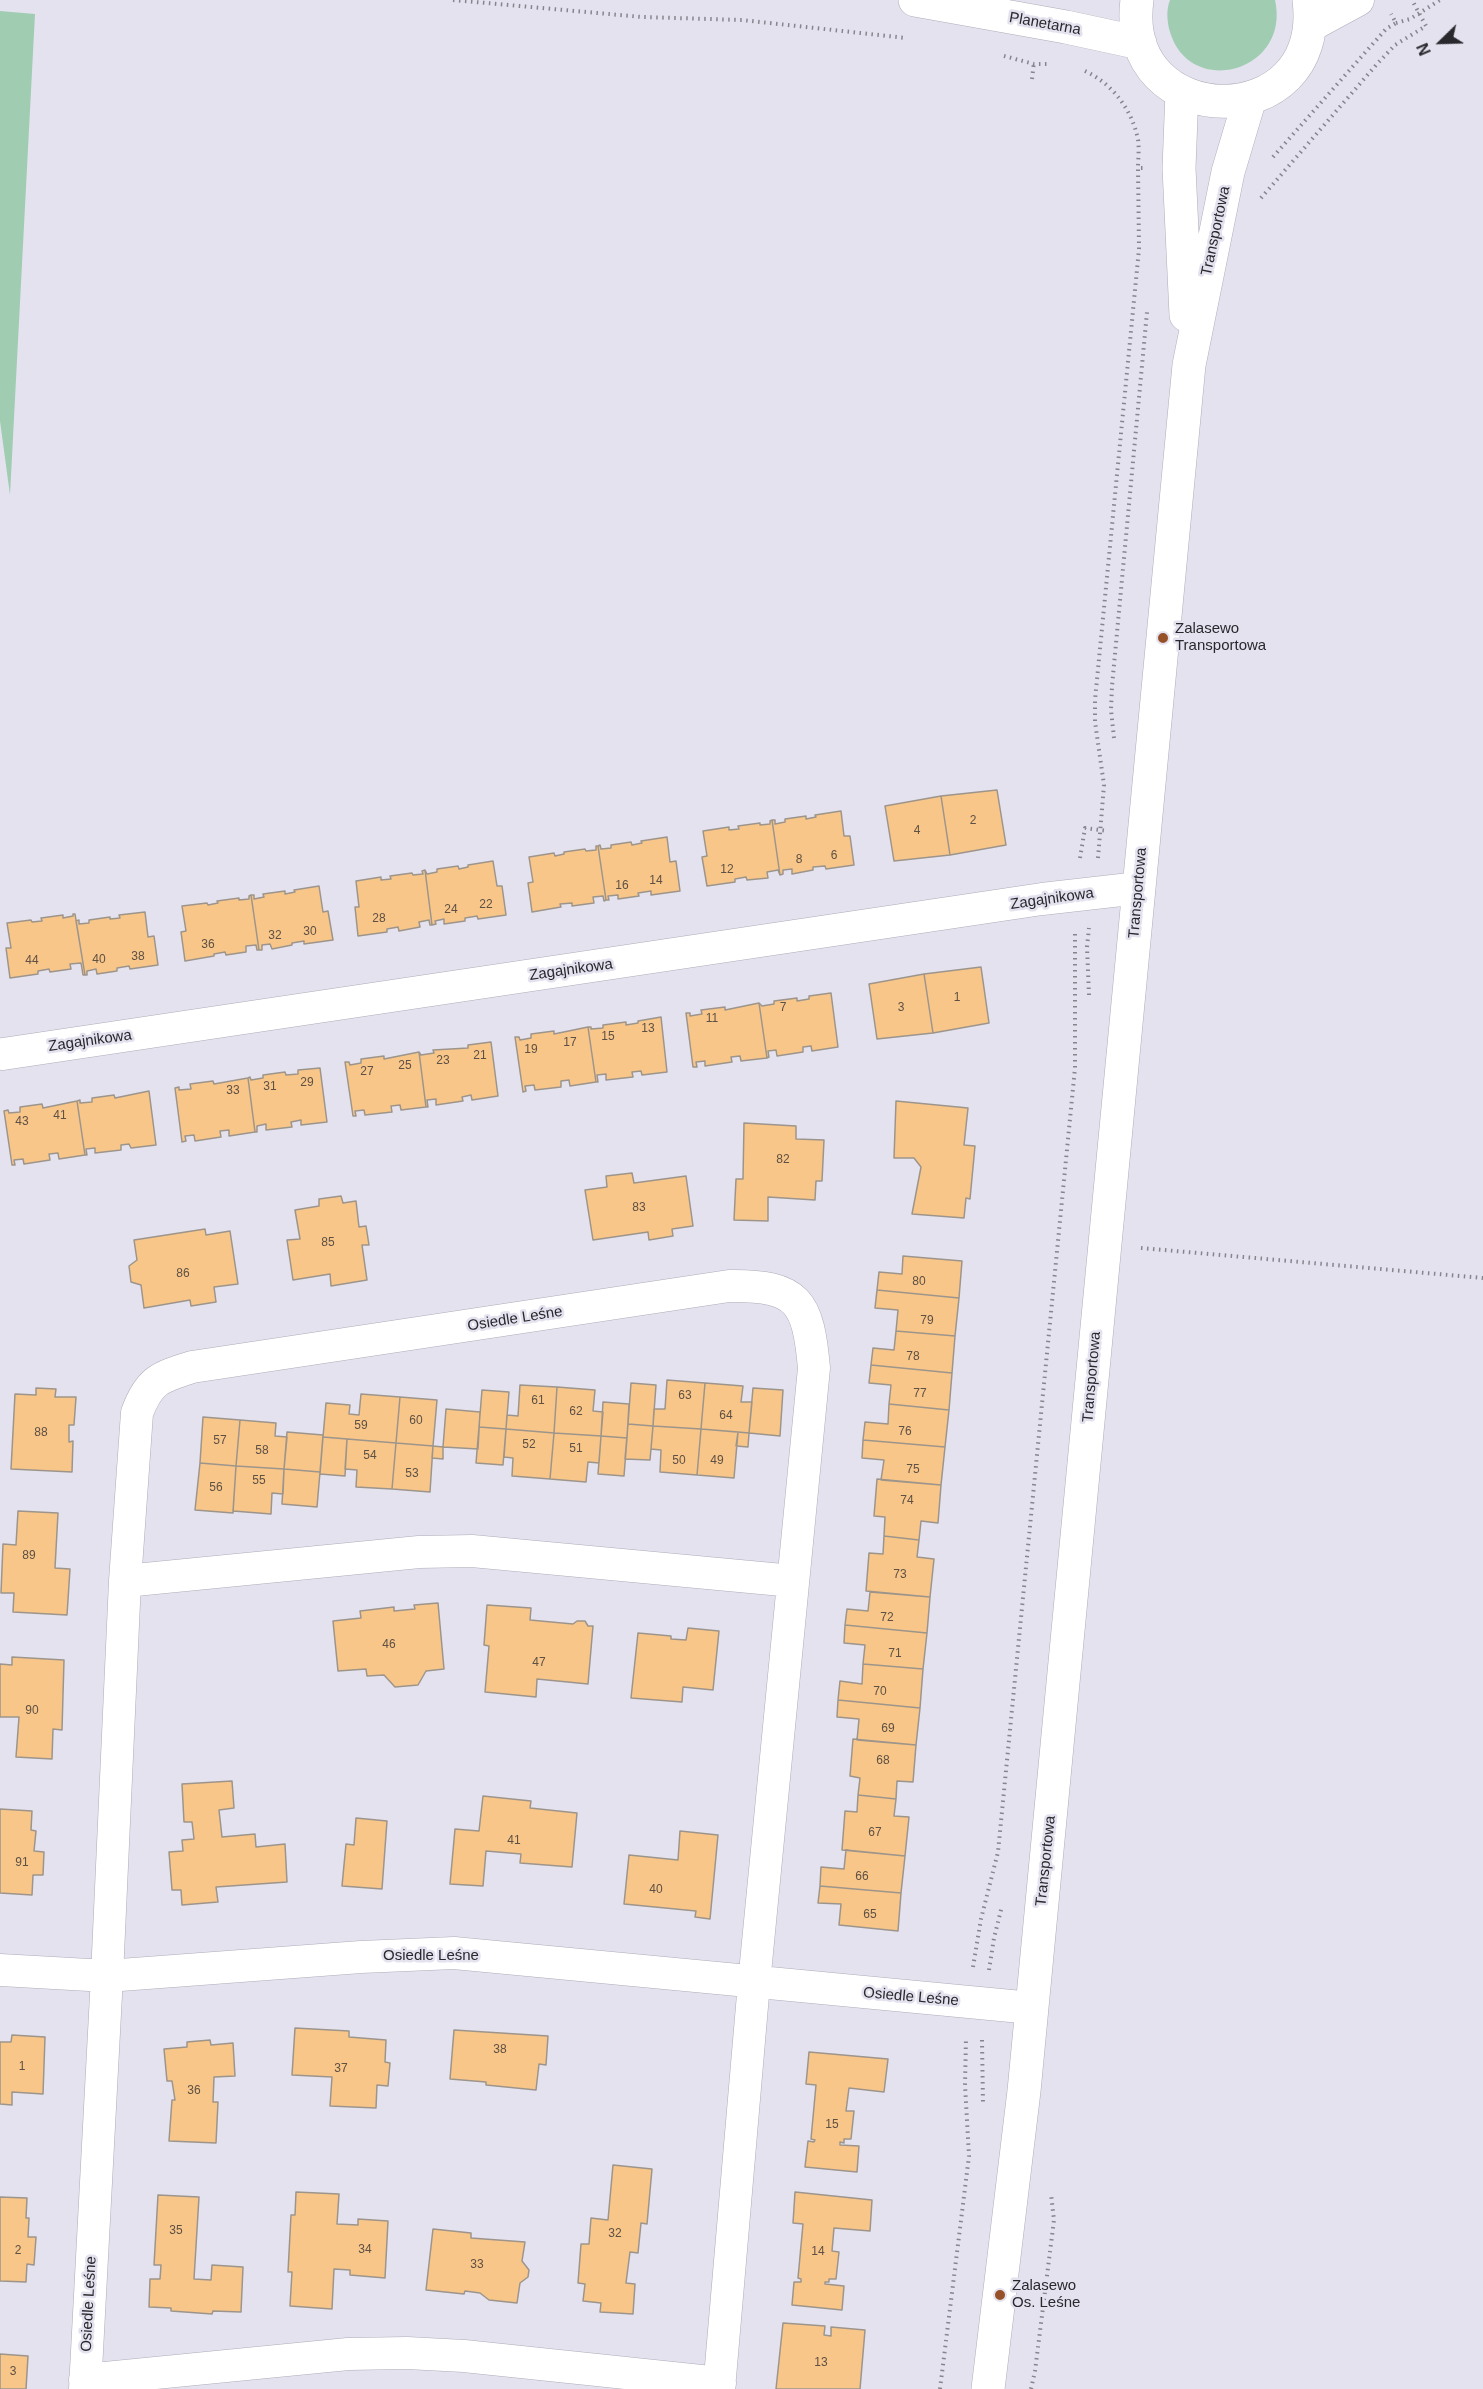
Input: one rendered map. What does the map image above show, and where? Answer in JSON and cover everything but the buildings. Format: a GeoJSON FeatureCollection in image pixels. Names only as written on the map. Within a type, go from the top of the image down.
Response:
{"type":"FeatureCollection","features":[{"type":"Feature","properties":{"kind":"street","name":"Planetarna"},"geometry":{"type":"LineString","coordinates":[[915,0],[1140,42]]}},
{"type":"Feature","properties":{"kind":"street"},"geometry":{"type":"LineString","coordinates":[[1137,0],[1136,24],[1140,42],[1143,52],[1159,75],[1182,92],[1222,103],[1250,98],[1275,85],[1295,65],[1307,40],[1310,13],[1358,0]]}},
{"type":"Feature","properties":{"kind":"street","name":"Transportowa"},"geometry":{"type":"LineString","coordinates":[[1182,92],[1179,168],[1189,365]]}},
{"type":"Feature","properties":{"kind":"street","name":"Transportowa"},"geometry":{"type":"LineString","coordinates":[[988,2389],[1032,2008],[1189,365],[1223,196],[1250,98]]}},
{"type":"Feature","properties":{"kind":"street","name":"Zagajnikowa"},"geometry":{"type":"LineString","coordinates":[[3,1054],[1085,894],[1139,888]]}},
{"type":"Feature","properties":{"kind":"street","name":"Osiedle Leśne"},"geometry":{"type":"LineString","coordinates":[[729,1286],[772,1288],[788,1294],[797,1302],[811,1334],[814,1368],[754,1983],[719,2386],[464,2356],[407,2354],[348,2354],[85,2384],[125,1581],[137,1413],[144,1393],[155,1382],[173,1373],[192,1367],[729,1286]]}},
{"type":"Feature","properties":{"kind":"street"},"geometry":{"type":"LineString","coordinates":[[125,1581],[419,1552],[472,1551],[793,1581]]}},
{"type":"Feature","properties":{"kind":"street","name":"Osiedle Leśne"},"geometry":{"type":"LineString","coordinates":[[0,1970],[107,1976],[361,1957],[454,1953],[1032,2008]]}},
{"type":"Feature","properties":{"kind":"path"},"geometry":{"type":"LineString","coordinates":[[453,0],[632,16],[742,20],[908,38]]}},
{"type":"Feature","properties":{"kind":"path"},"geometry":{"type":"LineString","coordinates":[[1223,196],[1257,203],[1395,45],[1426,26],[1412,0]]}},
{"type":"Feature","properties":{"kind":"path"},"geometry":{"type":"LineString","coordinates":[[1271,159],[1386,29],[1440,0]]}},
{"type":"Feature","properties":{"kind":"path"},"geometry":{"type":"LineString","coordinates":[[1390,13],[1396,23]]}},
{"type":"Feature","properties":{"kind":"path"},"geometry":{"type":"LineString","coordinates":[[999,54],[1034,64],[1060,64]]}},
{"type":"Feature","properties":{"kind":"path"},"geometry":{"type":"LineString","coordinates":[[983,2107],[982,2033],[977,2003],[981,1919],[998,1852],[1075,1068],[1074,945],[1101,830],[1104,785],[1095,722],[1095,700],[1139,249],[1138,136],[1128,110],[1111,88],[1088,72],[1078,69]]}},
{"type":"Feature","properties":{"kind":"path"},"geometry":{"type":"LineString","coordinates":[[1138,168],[1147,168]]}},
{"type":"Feature","properties":{"kind":"path"},"geometry":{"type":"LineString","coordinates":[[1116,747],[1111,710],[1112,686],[1147,306]]}},
{"type":"Feature","properties":{"kind":"path"},"geometry":{"type":"LineString","coordinates":[[1090,1004],[1085,894],[1080,855],[1085,828],[1117,831]]}},
{"type":"Feature","properties":{"kind":"path"},"geometry":{"type":"LineString","coordinates":[[1131,1247],[1483,1278]]}},
{"type":"Feature","properties":{"kind":"path"},"geometry":{"type":"LineString","coordinates":[[940,2389],[969,2156],[965,2033],[977,2003],[1005,1896]]}},
{"type":"Feature","properties":{"kind":"green space"},"geometry":{"type":"Polygon","coordinates":[[[1170,0],[1275,0],[1276,25],[1268,45],[1254,59],[1236,68],[1216,70],[1197,65],[1181,53],[1169,28],[1167,12],[1170,0]]]}},
{"type":"Feature","properties":{"kind":"green space"},"geometry":{"type":"Polygon","coordinates":[[[0,11],[35,14],[10,495],[0,421],[0,11]]]}},
{"type":"Feature","properties":{"kind":"place","name":"Zalasewo Transportowa"},"geometry":{"type":"Point","coordinates":[1163,638]}},
{"type":"Feature","properties":{"kind":"place","name":"Zalasewo Os. Leśne"},"geometry":{"type":"Point","coordinates":[1000,2295]}}]}
